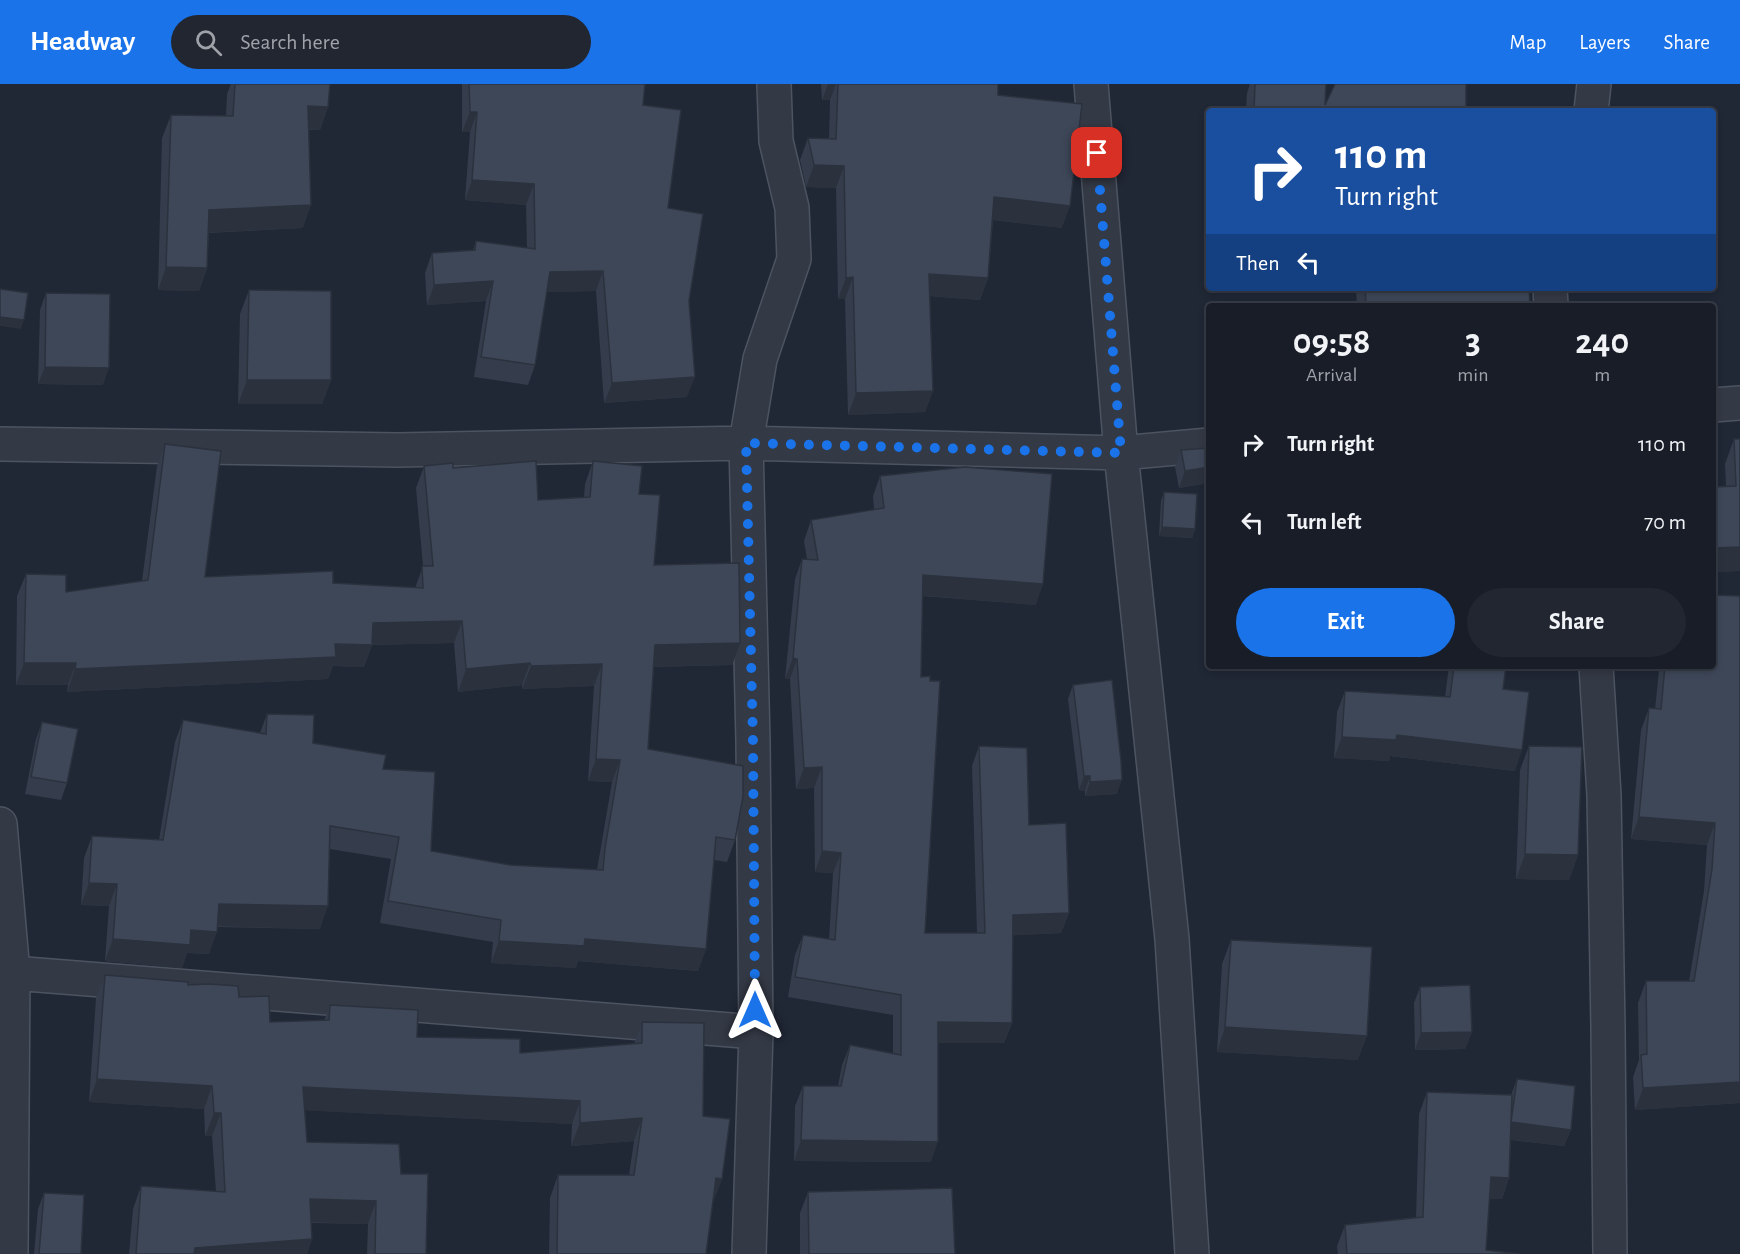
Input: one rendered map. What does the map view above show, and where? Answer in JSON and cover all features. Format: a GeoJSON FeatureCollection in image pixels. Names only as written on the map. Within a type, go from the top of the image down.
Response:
{"type":"FeatureCollection","features":[{"type":"Feature","properties":{"kind":"street"},"geometry":{"type":"LineString","coordinates":[[749,1254],[756,1032],[753,742],[746,443],[760,359],[794,259],[792,208],[776,141],[774,84]]}},
{"type":"Feature","properties":{"kind":"street"},"geometry":{"type":"LineString","coordinates":[[1091,84],[1121,453],[1172,939],[1192,1254]]}},
{"type":"Feature","properties":{"kind":"street"},"geometry":{"type":"LineString","coordinates":[[1590,108],[1594,84]]}},
{"type":"Feature","properties":{"kind":"street"},"geometry":{"type":"LineString","coordinates":[[1716,405],[1740,404]]}},
{"type":"Feature","properties":{"kind":"street"},"geometry":{"type":"LineString","coordinates":[[0,444],[398,450],[746,443],[1121,453],[1206,445]]}},
{"type":"Feature","properties":{"kind":"street"},"geometry":{"type":"LineString","coordinates":[[1596,669],[1604,795],[1610,1254]]}},
{"type":"Feature","properties":{"kind":"street"},"geometry":{"type":"LineString","coordinates":[[0,824],[13,973],[11,1254]]}},
{"type":"Feature","properties":{"kind":"street"},"geometry":{"type":"LineString","coordinates":[[13,973],[756,1032]]}},
{"type":"Feature","properties":{"kind":"building"},"geometry":{"type":"Polygon","coordinates":[[[235,84],[330,84],[328,107],[308,106],[311,205],[209,210],[207,268],[166,267],[171,115],[233,116],[235,84]]]}},
{"type":"Feature","properties":{"kind":"building"},"geometry":{"type":"Polygon","coordinates":[[[469,84],[645,84],[643,105],[681,110],[668,208],[703,214],[689,301],[695,377],[612,383],[603,271],[550,272],[535,365],[481,357],[493,281],[434,285],[432,253],[475,250],[476,241],[535,249],[534,184],[472,180],[477,112],[470,112],[469,84]]]}},
{"type":"Feature","properties":{"kind":"building"},"geometry":{"type":"Polygon","coordinates":[[[838,84],[998,84],[998,95],[1082,104],[1070,206],[994,197],[988,278],[929,274],[933,391],[856,393],[853,277],[846,278],[844,166],[814,165],[808,138],[836,139],[838,84]]]}},
{"type":"Feature","properties":{"kind":"building"},"geometry":{"type":"Polygon","coordinates":[[[1255,84],[1326,84],[1325,105],[1335,84],[1466,84],[1466,108],[1254,108],[1255,84]]]}},
{"type":"Feature","properties":{"kind":"building"},"geometry":{"type":"Polygon","coordinates":[[[0,289],[28,293],[24,320],[0,317],[0,289]]]}},
{"type":"Feature","properties":{"kind":"building"},"geometry":{"type":"Polygon","coordinates":[[[249,290],[331,291],[331,380],[247,380],[249,290]]]}},
{"type":"Feature","properties":{"kind":"building"},"geometry":{"type":"Polygon","coordinates":[[[1365,291],[1529,291],[1530,303],[1366,303],[1365,291]]]}},
{"type":"Feature","properties":{"kind":"building"},"geometry":{"type":"Polygon","coordinates":[[[46,293],[110,294],[109,368],[45,367],[46,293]]]}},
{"type":"Feature","properties":{"kind":"building"},"geometry":{"type":"Polygon","coordinates":[[[1734,439],[1740,439],[1740,547],[1716,548],[1716,487],[1736,486],[1734,439]]]}},
{"type":"Feature","properties":{"kind":"building"},"geometry":{"type":"Polygon","coordinates":[[[165,444],[221,451],[205,577],[333,571],[333,583],[423,588],[422,566],[433,566],[424,466],[453,463],[453,468],[536,461],[538,500],[590,497],[593,461],[642,466],[639,494],[660,495],[654,565],[739,563],[740,643],[655,645],[648,749],[743,766],[743,797],[735,840],[716,837],[706,949],[585,939],[584,946],[499,941],[501,920],[388,901],[399,837],[330,826],[328,906],[219,904],[217,932],[191,930],[190,945],[113,939],[117,884],[89,883],[92,836],[163,840],[183,720],[266,734],[267,714],[314,715],[313,743],[386,755],[383,769],[435,772],[431,851],[510,865],[603,870],[620,760],[596,759],[602,664],[531,666],[530,663],[466,669],[462,621],[373,623],[372,645],[335,644],[336,657],[75,669],[76,663],[24,663],[26,574],[66,575],[66,592],[148,580],[165,444]]]}},
{"type":"Feature","properties":{"kind":"building"},"geometry":{"type":"Polygon","coordinates":[[[1206,448],[1206,468],[1185,471],[1181,450],[1206,448]]]}},
{"type":"Feature","properties":{"kind":"building"},"geometry":{"type":"Polygon","coordinates":[[[965,467],[1052,474],[1043,584],[923,575],[921,677],[930,676],[930,681],[940,681],[925,933],[985,933],[979,746],[1027,748],[1029,825],[1066,823],[1069,913],[1013,915],[1012,1023],[938,1022],[938,1142],[801,1140],[803,1086],[841,1086],[850,1045],[901,1055],[901,995],[795,977],[803,935],[835,940],[841,853],[822,851],[822,767],[804,768],[797,659],[793,658],[802,559],[818,560],[811,520],[884,508],[880,476],[965,467]]]}},
{"type":"Feature","properties":{"kind":"building"},"geometry":{"type":"Polygon","coordinates":[[[1164,492],[1197,494],[1195,529],[1162,527],[1164,492]]]}},
{"type":"Feature","properties":{"kind":"building"},"geometry":{"type":"Polygon","coordinates":[[[1716,595],[1740,596],[1740,1082],[1643,1088],[1641,1055],[1647,1054],[1646,981],[1694,981],[1712,869],[1715,823],[1639,817],[1649,708],[1661,709],[1665,669],[1716,669],[1716,595]]]}},
{"type":"Feature","properties":{"kind":"building"},"geometry":{"type":"Polygon","coordinates":[[[1454,669],[1506,669],[1503,689],[1529,692],[1522,750],[1397,735],[1396,740],[1342,737],[1345,691],[1450,697],[1454,669]]]}},
{"type":"Feature","properties":{"kind":"building"},"geometry":{"type":"Polygon","coordinates":[[[1112,680],[1122,780],[1090,782],[1090,776],[1084,776],[1073,685],[1112,680]]]}},
{"type":"Feature","properties":{"kind":"building"},"geometry":{"type":"Polygon","coordinates":[[[42,722],[78,729],[67,783],[31,777],[42,722]]]}},
{"type":"Feature","properties":{"kind":"building"},"geometry":{"type":"Polygon","coordinates":[[[1529,746],[1582,747],[1578,855],[1525,854],[1529,746]]]}},
{"type":"Feature","properties":{"kind":"building"},"geometry":{"type":"Polygon","coordinates":[[[1231,940],[1372,947],[1367,1036],[1225,1027],[1231,940]]]}},
{"type":"Feature","properties":{"kind":"building"},"geometry":{"type":"Polygon","coordinates":[[[105,975],[188,982],[188,985],[238,986],[239,997],[269,996],[270,1022],[329,1020],[330,1005],[418,1010],[417,1037],[520,1039],[520,1053],[642,1043],[642,1022],[704,1023],[703,1116],[730,1119],[722,1179],[716,1178],[706,1254],[557,1254],[558,1175],[634,1175],[642,1118],[580,1123],[580,1101],[303,1087],[307,1142],[399,1144],[401,1174],[428,1174],[426,1254],[375,1254],[376,1201],[310,1199],[312,1239],[195,1248],[194,1254],[136,1254],[141,1186],[225,1192],[221,1113],[214,1113],[212,1086],[97,1079],[105,975]]]}},
{"type":"Feature","properties":{"kind":"building"},"geometry":{"type":"Polygon","coordinates":[[[1470,985],[1472,1032],[1421,1033],[1420,987],[1470,985]]]}},
{"type":"Feature","properties":{"kind":"building"},"geometry":{"type":"Polygon","coordinates":[[[1517,1079],[1575,1086],[1571,1130],[1511,1122],[1517,1079]]]}},
{"type":"Feature","properties":{"kind":"building"},"geometry":{"type":"Polygon","coordinates":[[[1427,1092],[1512,1095],[1509,1178],[1491,1177],[1486,1250],[1519,1254],[1347,1254],[1345,1225],[1423,1217],[1427,1092]]]}},
{"type":"Feature","properties":{"kind":"building"},"geometry":{"type":"Polygon","coordinates":[[[952,1188],[955,1254],[809,1254],[808,1192],[952,1188]]]}},
{"type":"Feature","properties":{"kind":"building"},"geometry":{"type":"Polygon","coordinates":[[[44,1193],[84,1195],[81,1254],[39,1254],[44,1193]]]}},
{"type":"Feature","properties":{"kind":"route"},"geometry":{"type":"LineString","coordinates":[[755,1010],[753,742],[746,443],[1121,453],[1097,153]]}}]}
